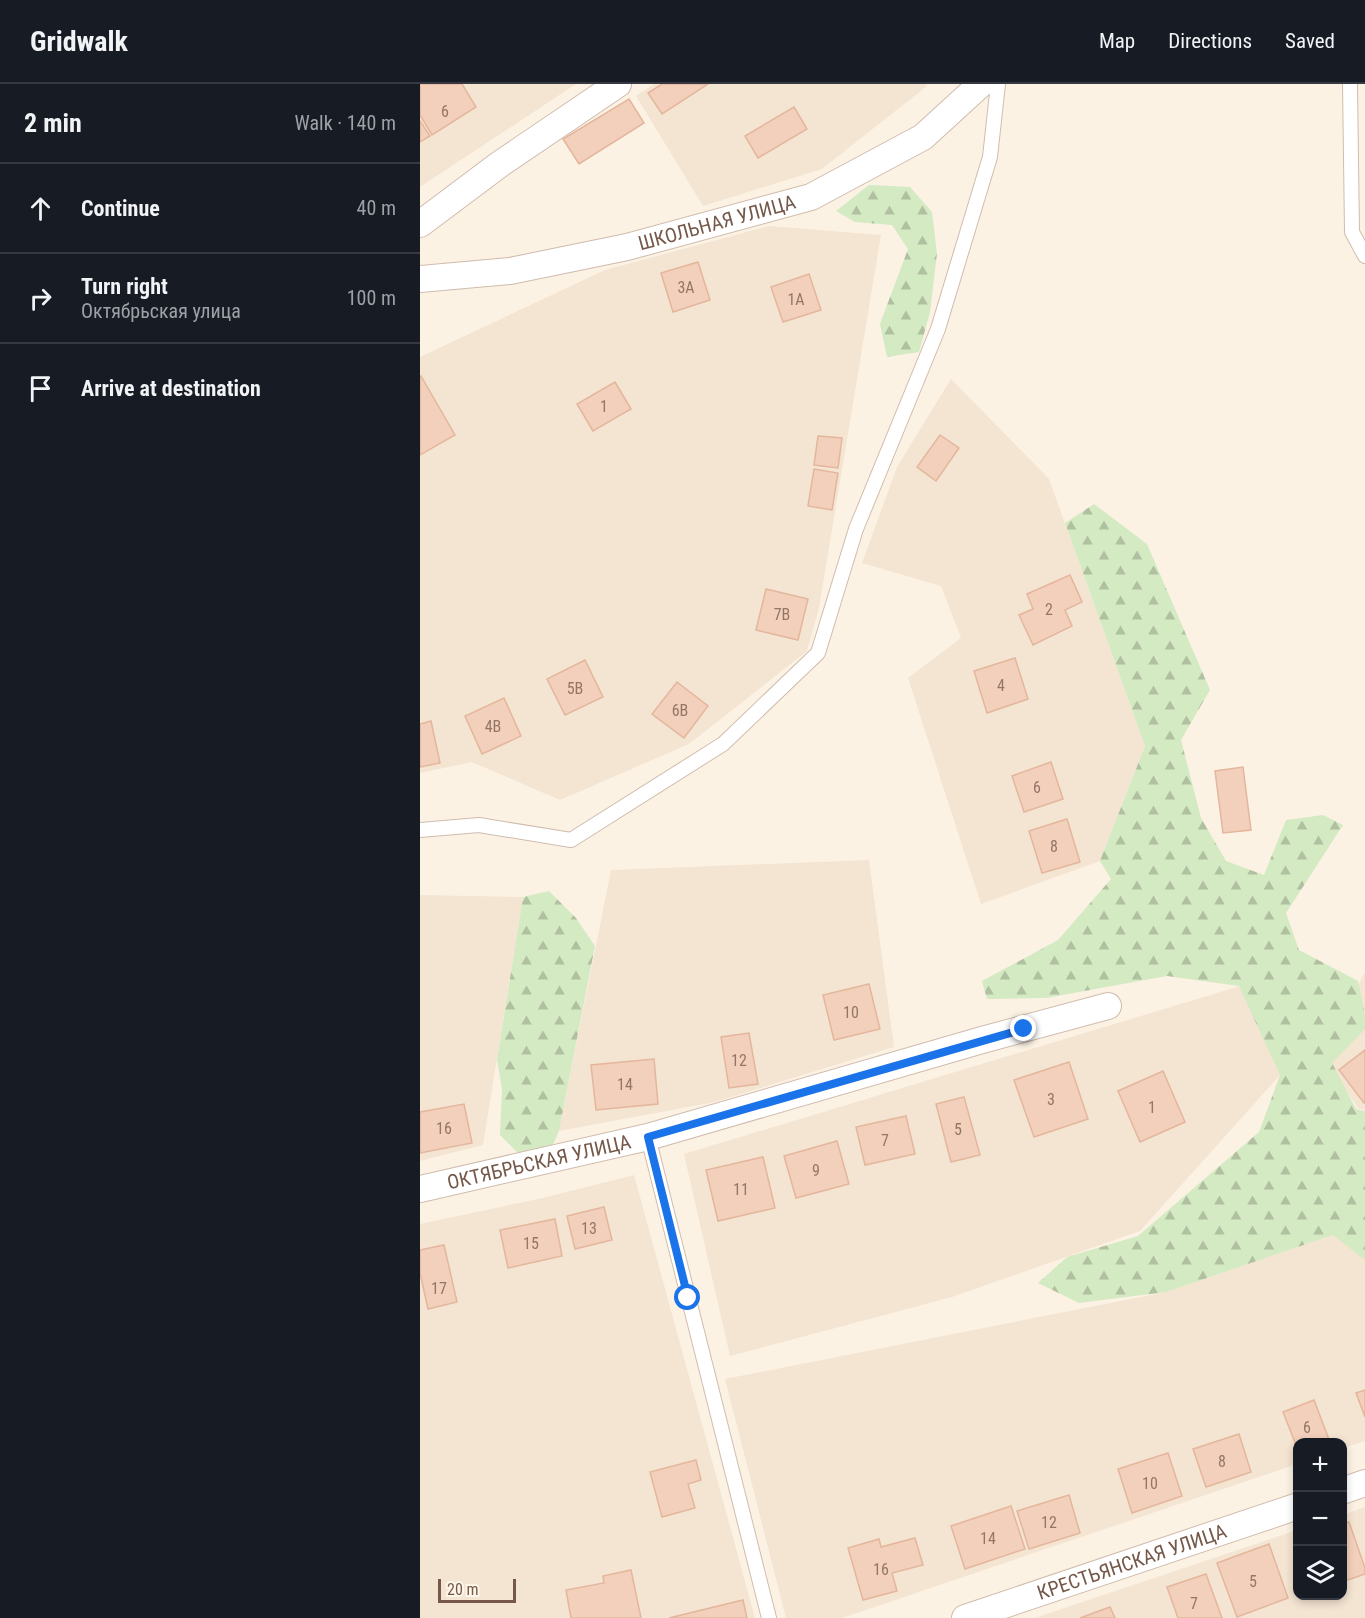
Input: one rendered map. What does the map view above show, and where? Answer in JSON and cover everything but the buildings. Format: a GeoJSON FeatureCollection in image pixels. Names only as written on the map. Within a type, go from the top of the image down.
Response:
{"type":"FeatureCollection","features":[{"type":"Feature","properties":{"kind":"street"},"geometry":{"type":"LineString","coordinates":[[420,224],[500,164],[618,84]]}},
{"type":"Feature","properties":{"kind":"street","name":"ШКОЛЬНАЯ УЛИЦА"},"geometry":{"type":"LineString","coordinates":[[420,279],[510,271],[627,247],[811,197],[923,137],[981,84]]}},
{"type":"Feature","properties":{"kind":"street","name":"ОКТЯБРЬСКАЯ УЛИЦА"},"geometry":{"type":"LineString","coordinates":[[420,1189],[648,1137],[971,1043],[1108,1006]]}},
{"type":"Feature","properties":{"kind":"street"},"geometry":{"type":"LineString","coordinates":[[1347,1489],[1365,1483]]}},
{"type":"Feature","properties":{"kind":"street","name":"КРЕСТЬЯНСКАЯ УЛИЦА"},"geometry":{"type":"LineString","coordinates":[[965,1618],[1293,1508]]}},
{"type":"Feature","properties":{"kind":"lane"},"geometry":{"type":"LineString","coordinates":[[420,830],[479,825],[571,840],[723,744],[818,653],[856,529],[938,329],[990,157],[998,84]]}},
{"type":"Feature","properties":{"kind":"lane"},"geometry":{"type":"LineString","coordinates":[[1350,84],[1352,232],[1365,256]]}},
{"type":"Feature","properties":{"kind":"lane"},"geometry":{"type":"LineString","coordinates":[[648,1137],[769,1618]]}},
{"type":"Feature","properties":{"kind":"shaded area"},"geometry":{"type":"Polygon","coordinates":[[[420,84],[576,84],[420,187],[420,84]]]}},
{"type":"Feature","properties":{"kind":"shaded area"},"geometry":{"type":"Polygon","coordinates":[[[654,84],[925,84],[927,86],[822,169],[703,206],[636,96],[654,84]]]}},
{"type":"Feature","properties":{"kind":"shaded area"},"geometry":{"type":"Polygon","coordinates":[[[769,226],[881,235],[819,608],[807,651],[689,744],[560,800],[472,762],[420,773],[420,357],[605,270],[769,226]]]}},
{"type":"Feature","properties":{"kind":"shaded area"},"geometry":{"type":"Polygon","coordinates":[[[951,379],[1049,479],[1145,746],[1100,861],[981,904],[908,678],[961,638],[941,586],[862,563],[897,467],[951,379]]]}},
{"type":"Feature","properties":{"kind":"shaded area"},"geometry":{"type":"Polygon","coordinates":[[[869,860],[894,1047],[715,1102],[559,1131],[611,870],[869,860]]]}},
{"type":"Feature","properties":{"kind":"shaded area"},"geometry":{"type":"Polygon","coordinates":[[[420,895],[523,897],[483,1145],[420,1161],[420,895]]]}},
{"type":"Feature","properties":{"kind":"shaded area"},"geometry":{"type":"Polygon","coordinates":[[[1365,972],[1365,1110],[1358,1108],[1322,1054],[1365,972]]]}},
{"type":"Feature","properties":{"kind":"shaded area"},"geometry":{"type":"Polygon","coordinates":[[[1240,986],[1280,1075],[1140,1231],[952,1297],[730,1356],[684,1154],[1240,986]]]}},
{"type":"Feature","properties":{"kind":"shaded area"},"geometry":{"type":"Polygon","coordinates":[[[634,1175],[755,1618],[420,1618],[420,1224],[538,1199],[634,1175]]]}},
{"type":"Feature","properties":{"kind":"shaded area"},"geometry":{"type":"Polygon","coordinates":[[[1333,1235],[1365,1248],[1365,1441],[1347,1447],[1347,1438],[1293,1438],[1293,1465],[842,1618],[786,1618],[725,1379],[1166,1292],[1333,1235]]]}},
{"type":"Feature","properties":{"kind":"shaded area"},"geometry":{"type":"Polygon","coordinates":[[[1365,1507],[1365,1618],[1035,1618],[1293,1531],[1293,1600],[1347,1600],[1347,1514],[1365,1507]]]}},
{"type":"Feature","properties":{"kind":"green space"},"geometry":{"type":"Polygon","coordinates":[[[869,185],[910,187],[932,212],[937,254],[930,312],[919,352],[887,357],[880,324],[908,249],[892,225],[855,222],[836,211],[869,185]]]}},
{"type":"Feature","properties":{"kind":"green space"},"geometry":{"type":"Polygon","coordinates":[[[1094,504],[1147,544],[1210,690],[1181,740],[1201,818],[1226,861],[1264,875],[1286,820],[1323,815],[1343,825],[1286,913],[1299,950],[1358,981],[1365,1014],[1365,1029],[1332,1063],[1356,1109],[1365,1111],[1365,1260],[1333,1235],[1166,1292],[1079,1303],[1038,1283],[1067,1257],[1138,1236],[1259,1132],[1280,1075],[1239,986],[1167,976],[1046,998],[987,999],[982,981],[1058,940],[1111,879],[1100,861],[1145,746],[1065,523],[1094,504]]]}},
{"type":"Feature","properties":{"kind":"green space"},"geometry":{"type":"Polygon","coordinates":[[[549,891],[576,918],[595,946],[559,1131],[552,1147],[521,1156],[500,1135],[502,1089],[497,1060],[523,897],[549,891]]]}},
{"type":"Feature","properties":{"kind":"route"},"geometry":{"type":"LineString","coordinates":[[688,1298],[648,1137],[1024,1029]]}}]}
